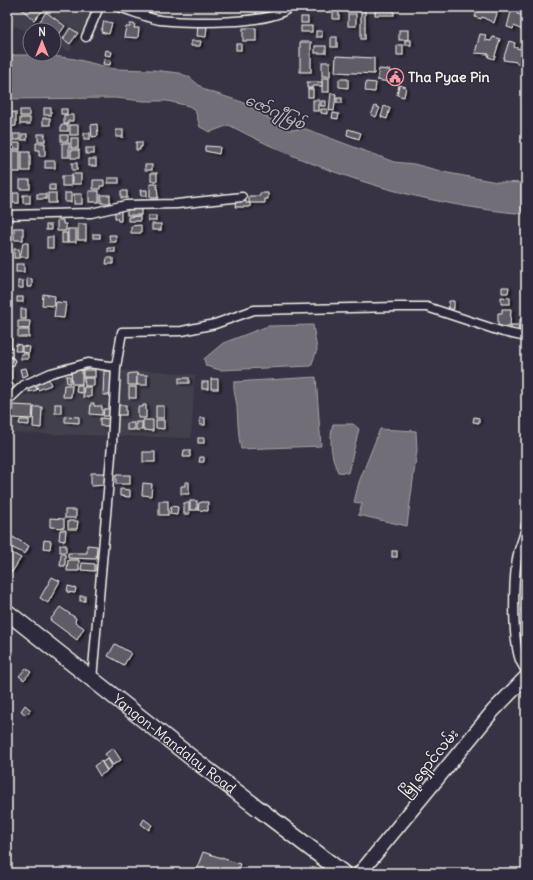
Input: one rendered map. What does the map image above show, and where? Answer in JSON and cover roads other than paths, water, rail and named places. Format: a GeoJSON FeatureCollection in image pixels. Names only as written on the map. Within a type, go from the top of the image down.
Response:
{"type":"FeatureCollection","features":[{"type":"Feature","properties":{"kind":"highway","name":"Yangon-Mandalay Road"},"geometry":{"type":"LineString","coordinates":[[7,612],[92,680],[343,873]]}},
{"type":"Feature","properties":{"kind":"main road","name":"မြို့ရှောင်လမ်း"},"geometry":{"type":"LineString","coordinates":[[360,873],[493,711],[526,677]]}},
{"type":"Feature","properties":{"kind":"street"},"geometry":{"type":"LineString","coordinates":[[86,37],[99,7]]}},
{"type":"Feature","properties":{"kind":"street"},"geometry":{"type":"LineString","coordinates":[[119,7],[159,20],[205,23],[269,18],[289,7]]}},
{"type":"Feature","properties":{"kind":"street"},"geometry":{"type":"LineString","coordinates":[[7,215],[91,213],[126,205],[176,204],[242,197]]}},
{"type":"Feature","properties":{"kind":"street"},"geometry":{"type":"LineString","coordinates":[[92,680],[111,452],[116,367],[122,332],[182,331],[215,324],[254,310],[427,307],[502,332],[526,337]]}},
{"type":"Feature","properties":{"kind":"street"},"geometry":{"type":"LineString","coordinates":[[7,401],[24,385],[51,373],[88,363],[116,367]]}},
{"type":"Feature","properties":{"kind":"street"},"geometry":{"type":"LineString","coordinates":[[526,525],[525,535],[518,552],[514,574],[515,631],[520,660],[526,671]]}},
{"type":"Feature","properties":{"kind":"place","name":"Tha Pyae Pin"},"geometry":{"type":"Point","coordinates":[395,77]}},
{"type":"Feature","properties":{"kind":"water label","name":"ဇော်ဂျီမြစ်"},"geometry":{"type":"Point","coordinates":[275,112]}}]}
